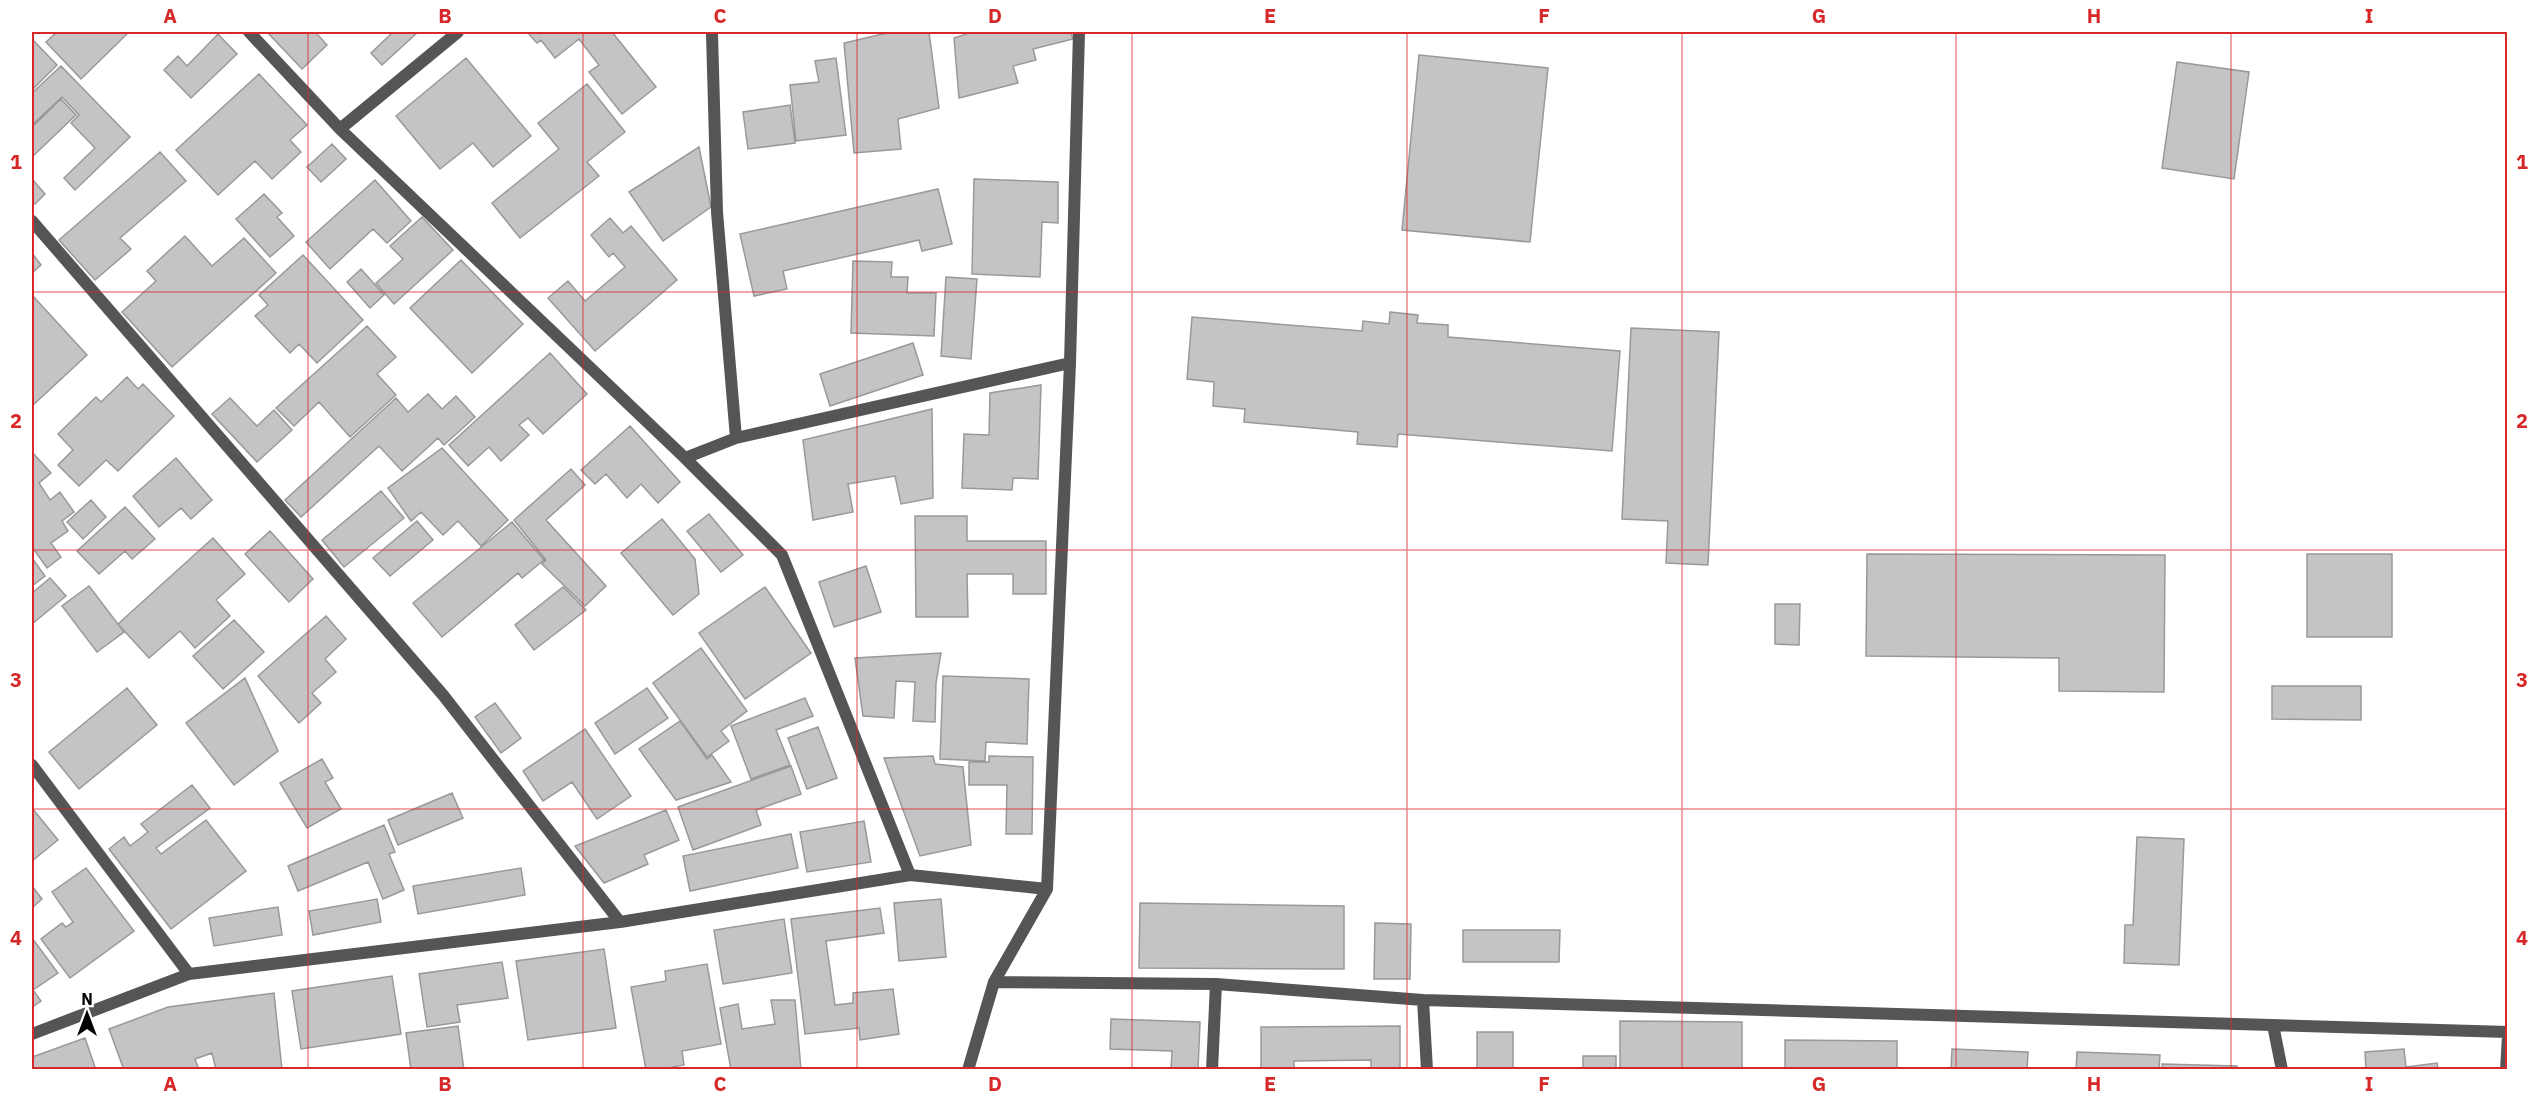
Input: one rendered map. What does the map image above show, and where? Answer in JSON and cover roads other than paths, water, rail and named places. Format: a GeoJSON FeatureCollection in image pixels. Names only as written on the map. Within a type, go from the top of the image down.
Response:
{"type":"FeatureCollection","features":[{"type":"Feature","properties":{"kind":"street"},"geometry":{"type":"LineString","coordinates":[[249,32],[340,129],[685,458],[782,555],[910,875]]}},
{"type":"Feature","properties":{"kind":"street"},"geometry":{"type":"LineString","coordinates":[[340,129],[458,32]]}},
{"type":"Feature","properties":{"kind":"street"},"geometry":{"type":"LineString","coordinates":[[715,32],[717,212],[736,438]]}},
{"type":"Feature","properties":{"kind":"street"},"geometry":{"type":"LineString","coordinates":[[968,1070],[994,982],[1047,889],[1070,363],[1079,32]]}},
{"type":"Feature","properties":{"kind":"street"},"geometry":{"type":"LineString","coordinates":[[32,221],[443,695],[620,922]]}},
{"type":"Feature","properties":{"kind":"street"},"geometry":{"type":"LineString","coordinates":[[685,458],[736,438],[1070,363]]}},
{"type":"Feature","properties":{"kind":"street"},"geometry":{"type":"LineString","coordinates":[[32,765],[189,974]]}},
{"type":"Feature","properties":{"kind":"street"},"geometry":{"type":"LineString","coordinates":[[32,1034],[189,974],[620,922],[910,875],[1047,889]]}},
{"type":"Feature","properties":{"kind":"street"},"geometry":{"type":"LineString","coordinates":[[994,982],[1216,984],[1423,1000],[2508,1033],[2506,1070]]}},
{"type":"Feature","properties":{"kind":"street"},"geometry":{"type":"LineString","coordinates":[[1212,1070],[1216,984]]}},
{"type":"Feature","properties":{"kind":"street"},"geometry":{"type":"LineString","coordinates":[[1423,1000],[1427,1070]]}},
{"type":"Feature","properties":{"kind":"street"},"geometry":{"type":"LineString","coordinates":[[2273,1025],[2282,1070]]}}]}
